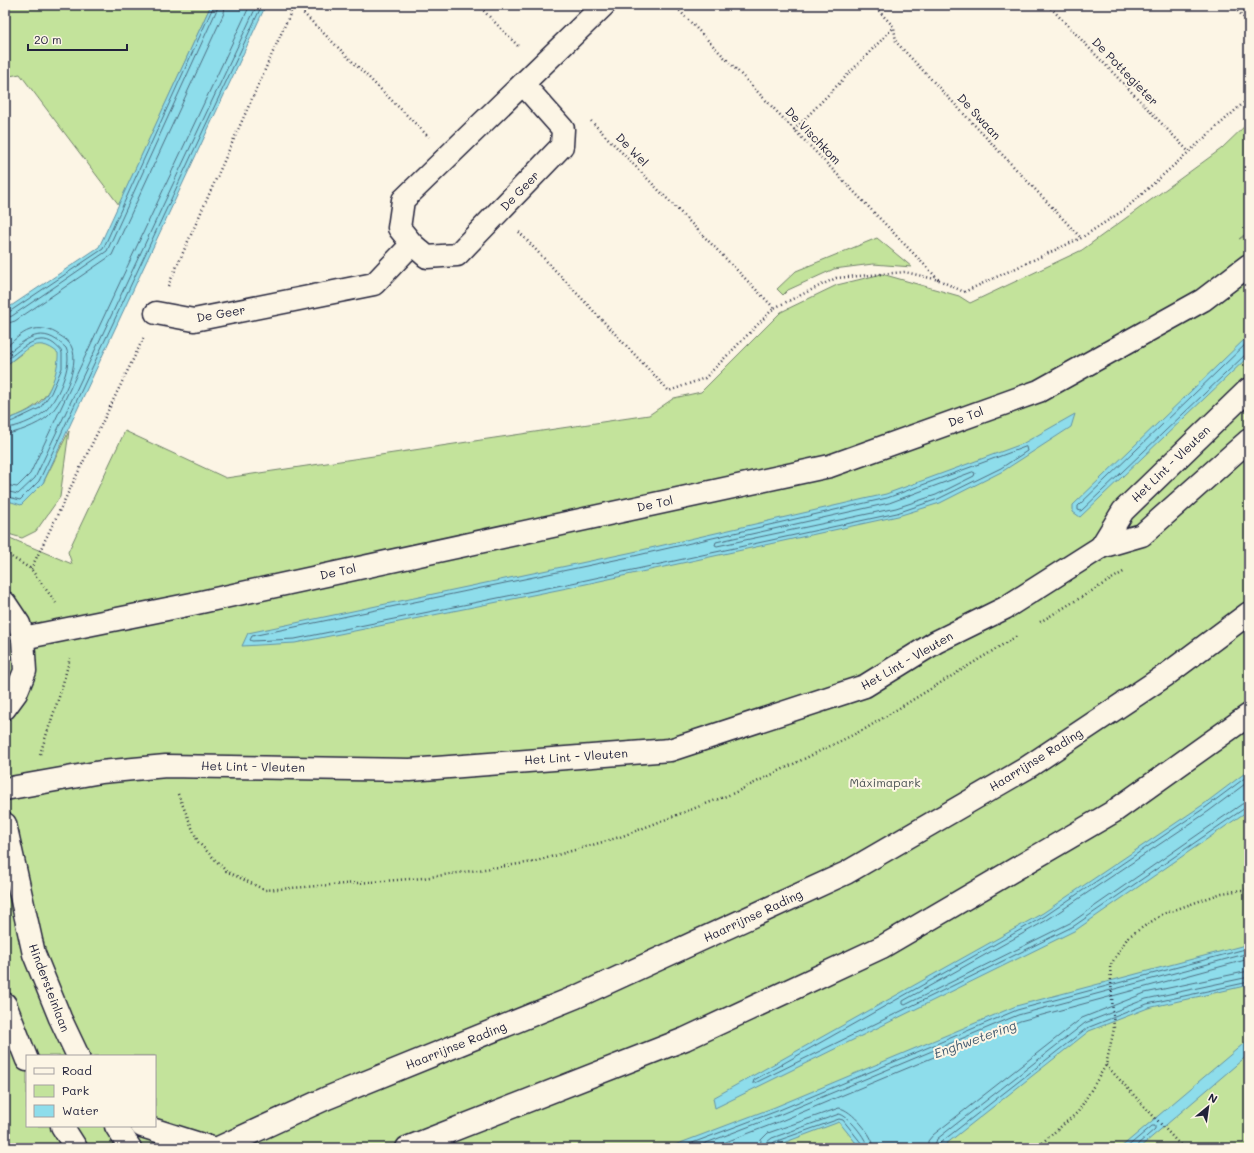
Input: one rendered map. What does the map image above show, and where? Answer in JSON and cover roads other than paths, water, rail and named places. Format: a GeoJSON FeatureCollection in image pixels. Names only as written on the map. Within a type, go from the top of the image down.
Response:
{"type":"FeatureCollection","features":[{"type":"Feature","properties":{"kind":"street","name":"De Geer"},"geometry":{"type":"LineString","coordinates":[[523,84],[563,128],[562,146],[457,255],[427,257],[412,244],[399,228],[403,200],[604,5]]}},
{"type":"Feature","properties":{"kind":"street","name":"De Geer"},"geometry":{"type":"LineString","coordinates":[[156,313],[194,320],[374,284],[412,244]]}},
{"type":"Feature","properties":{"kind":"street","name":"De Tol"},"geometry":{"type":"LineString","coordinates":[[23,638],[192,604],[830,466],[1039,391],[1203,300],[1249,265]]}},
{"type":"Feature","properties":{"kind":"street","name":"Het Lint - Vleuten"},"geometry":{"type":"LineString","coordinates":[[1101,547],[1123,511],[1249,389]]}},
{"type":"Feature","properties":{"kind":"street","name":"Het Lint - Vleuten"},"geometry":{"type":"LineString","coordinates":[[5,789],[100,772],[166,766],[410,770],[670,750],[865,686],[936,642],[1005,608],[1101,547],[1142,535],[1249,440]]}},
{"type":"Feature","properties":{"kind":"street"},"geometry":{"type":"LineString","coordinates":[[5,603],[19,624],[23,638],[25,671],[16,693],[5,708]]}},
{"type":"Feature","properties":{"kind":"street","name":"Haarrijnse Rading"},"geometry":{"type":"LineString","coordinates":[[218,1148],[327,1098],[576,997],[846,873],[1025,769],[1166,675],[1249,613]]}},
{"type":"Feature","properties":{"kind":"street"},"geometry":{"type":"LineString","coordinates":[[406,1148],[685,1039],[882,947],[1113,812],[1249,715]]}},
{"type":"Feature","properties":{"kind":"street","name":"Hindersteinlaan"},"geometry":{"type":"LineString","coordinates":[[5,824],[34,954],[60,1018],[78,1055]]}},
{"type":"Feature","properties":{"kind":"street"},"geometry":{"type":"LineString","coordinates":[[5,1004],[26,1057]]}},
{"type":"Feature","properties":{"kind":"street"},"geometry":{"type":"LineString","coordinates":[[63,1127],[76,1148]]}},
{"type":"Feature","properties":{"kind":"street"},"geometry":{"type":"LineString","coordinates":[[117,1127],[130,1148]]}},
{"type":"Feature","properties":{"kind":"street"},"geometry":{"type":"LineString","coordinates":[[145,1127],[212,1148]]}},
{"type":"Feature","properties":{"kind":"water"},"geometry":{"type":"Polygon","coordinates":[[[211,5],[266,5],[43,483],[21,505],[5,500],[5,420],[33,408],[41,402],[53,382],[57,367],[58,353],[43,345],[37,345],[30,347],[5,366],[5,310],[99,247],[211,5]]]}},
{"type":"Feature","properties":{"kind":"water"},"geometry":{"type":"Polygon","coordinates":[[[1249,335],[1249,356],[1080,517],[1073,512],[1073,505],[1249,335]]]}},
{"type":"Feature","properties":{"kind":"water"},"geometry":{"type":"Polygon","coordinates":[[[1075,414],[1071,427],[1003,471],[940,503],[898,516],[572,587],[295,643],[242,646],[248,633],[633,552],[886,494],[1022,444],[1075,414]]]}},
{"type":"Feature","properties":{"kind":"water"},"geometry":{"type":"Polygon","coordinates":[[[1249,770],[1249,810],[1076,930],[715,1108],[713,1098],[1043,913],[1204,804],[1249,770]]]}},
{"type":"Feature","properties":{"kind":"water","name":"Enghwetering"},"geometry":{"type":"Polygon","coordinates":[[[1249,944],[1249,985],[1148,1008],[1089,1031],[941,1148],[860,1148],[839,1122],[770,1148],[667,1148],[775,1107],[1016,1006],[1249,944]]]}},
{"type":"Feature","properties":{"kind":"water"},"geometry":{"type":"Polygon","coordinates":[[[1249,1039],[1249,1054],[1139,1148],[1120,1148],[1249,1039]]]}},
{"type":"Feature","properties":{"kind":"park label","name":"Máximapark"},"geometry":{"type":"Point","coordinates":[885,783]}}]}
